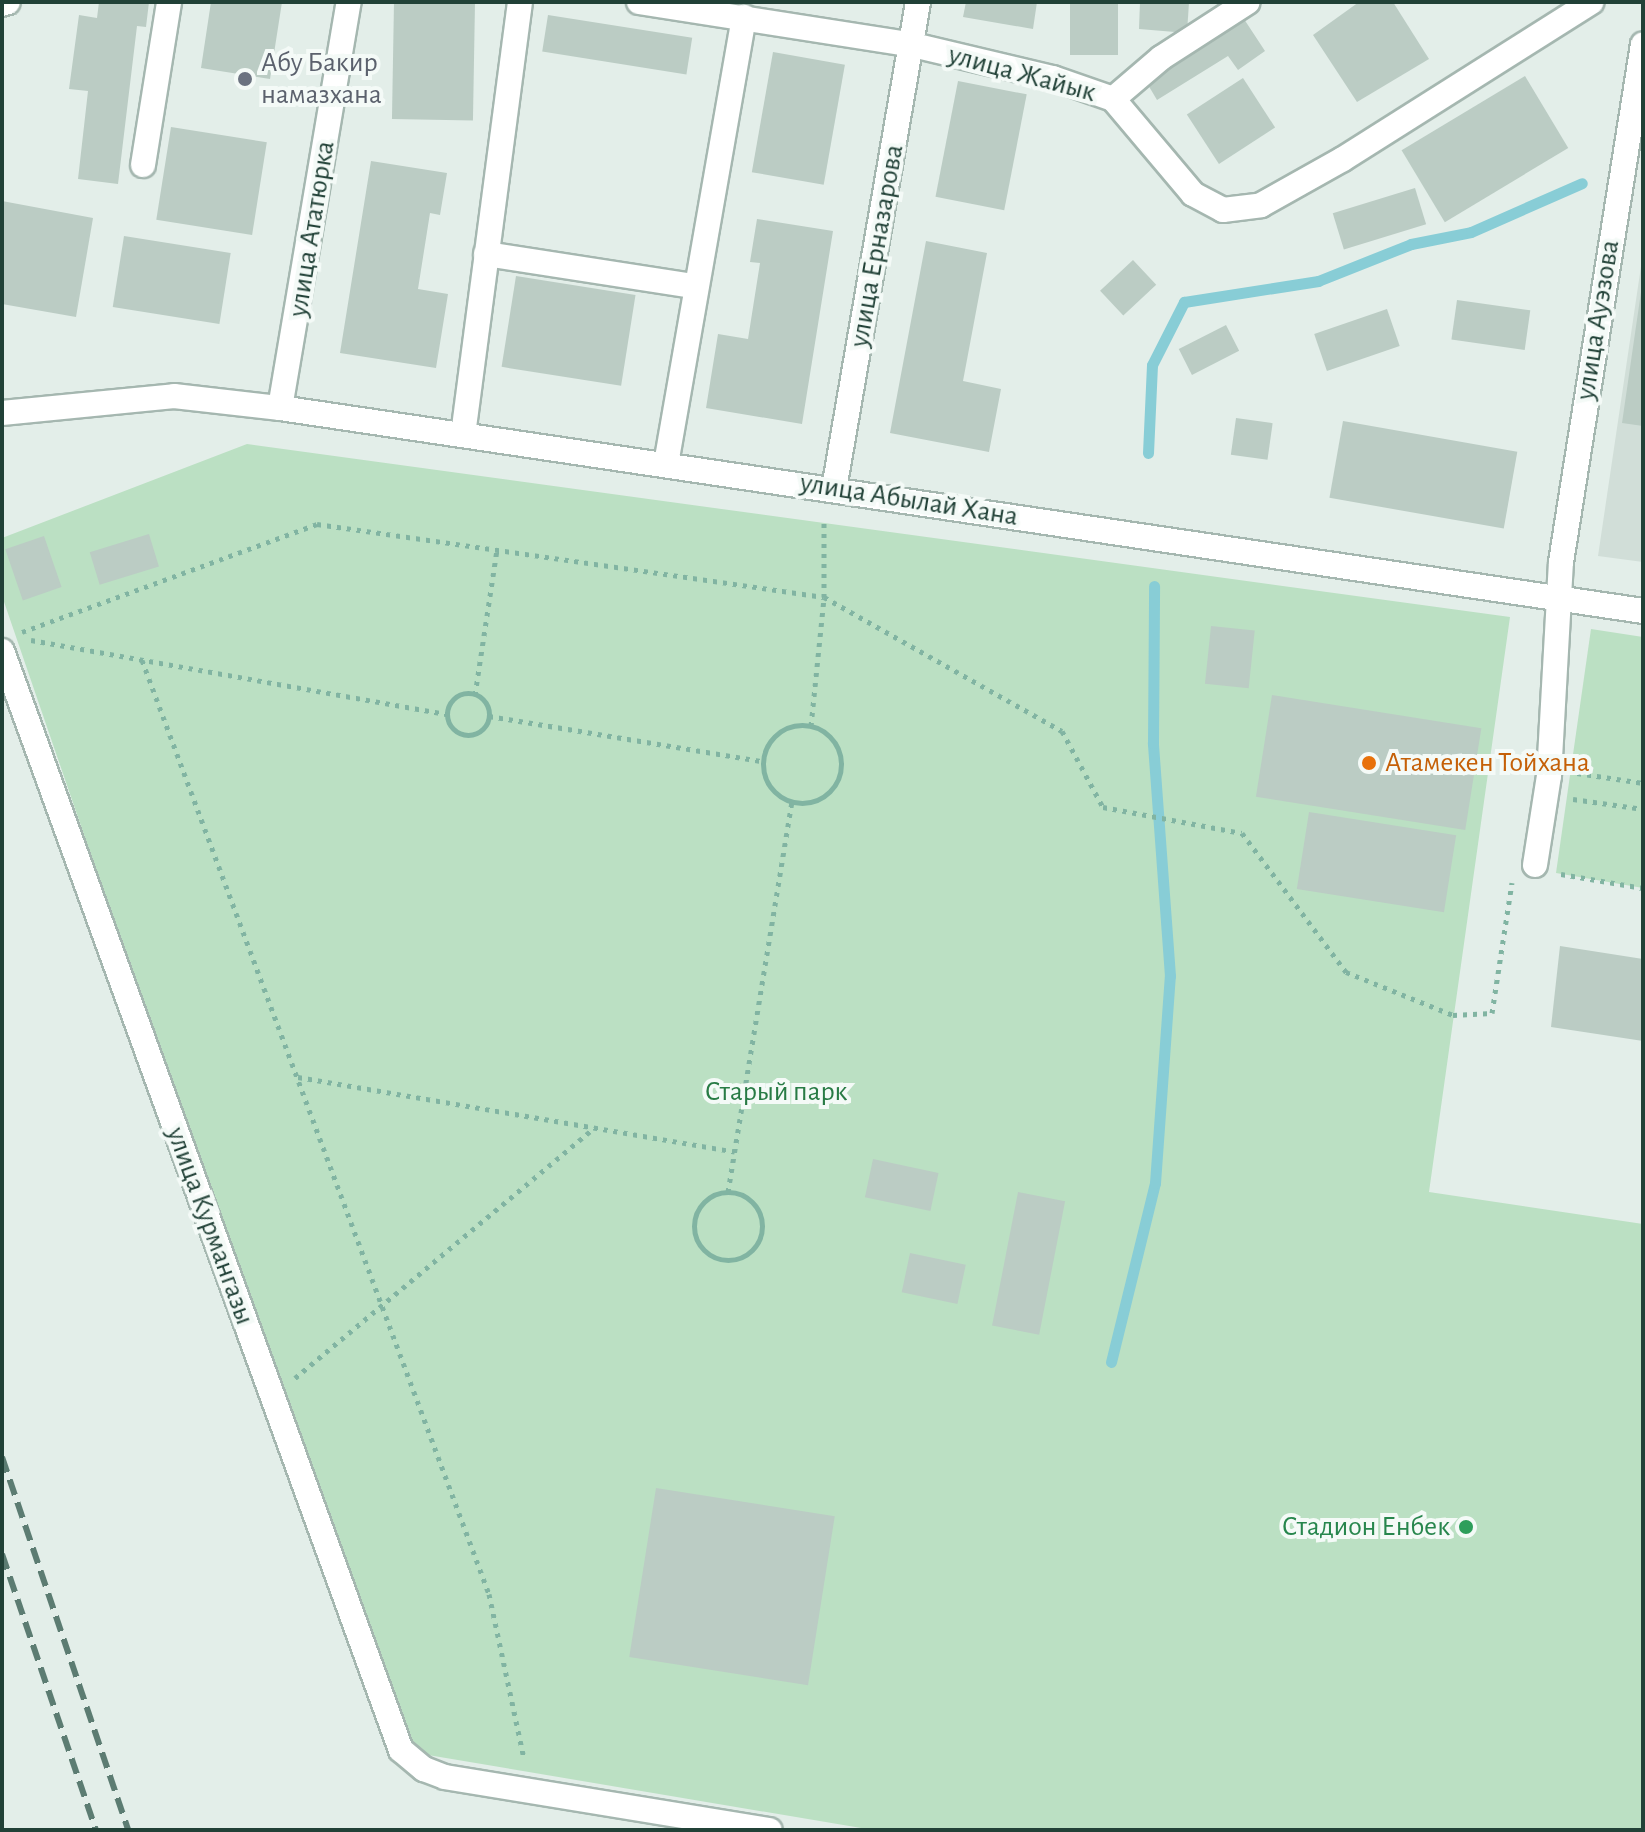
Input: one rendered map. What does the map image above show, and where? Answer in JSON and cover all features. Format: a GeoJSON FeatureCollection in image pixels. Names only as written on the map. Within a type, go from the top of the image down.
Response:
{"type":"FeatureCollection","features":[{"type":"Feature","properties":{"kind":"street"},"geometry":{"type":"LineString","coordinates":[[143,165],[169,2]]}},
{"type":"Feature","properties":{"kind":"street","name":"улица Ататюрка"},"geometry":{"type":"LineString","coordinates":[[280,408],[349,2]]}},
{"type":"Feature","properties":{"kind":"street"},"geometry":{"type":"LineString","coordinates":[[463,435],[520,2]]}},
{"type":"Feature","properties":{"kind":"street","name":"улица Жайык"},"geometry":{"type":"LineString","coordinates":[[639,2],[913,45],[1053,78],[1113,99],[1193,194],[1223,210],[1261,205],[1591,2]]}},
{"type":"Feature","properties":{"kind":"street","name":"улица Ерназарова"},"geometry":{"type":"LineString","coordinates":[[834,489],[918,2]]}},
{"type":"Feature","properties":{"kind":"street"},"geometry":{"type":"LineString","coordinates":[[1113,99],[1161,58],[1248,2]]}},
{"type":"Feature","properties":{"kind":"street"},"geometry":{"type":"LineString","coordinates":[[666,464],[692,286],[744,17]]}},
{"type":"Feature","properties":{"kind":"street","name":"улица Ауэзова"},"geometry":{"type":"LineString","coordinates":[[1535,872],[1549,776],[1560,598],[1576,454],[1643,44]]}},
{"type":"Feature","properties":{"kind":"street"},"geometry":{"type":"LineString","coordinates":[[486,254],[692,286]]}},
{"type":"Feature","properties":{"kind":"street","name":"улица Абылай Хана"},"geometry":{"type":"LineString","coordinates":[[2,413],[174,396],[280,408],[1643,611]]}},
{"type":"Feature","properties":{"kind":"street","name":"улица Курмангазы"},"geometry":{"type":"LineString","coordinates":[[2,651],[397,1740],[410,1760],[445,1777],[770,1830]]}},
{"type":"Feature","properties":{"kind":"path"},"geometry":{"type":"LineString","coordinates":[[811,726],[824,597],[824,513]]}},
{"type":"Feature","properties":{"kind":"path"},"geometry":{"type":"LineString","coordinates":[[447,714],[10,636],[317,524],[824,597],[1062,731],[1103,807],[1242,833],[1346,972],[1453,1015],[1492,1013],[1535,872],[1643,888]]}},
{"type":"Feature","properties":{"kind":"path"},"geometry":{"type":"LineString","coordinates":[[497,550],[475,695],[489,716],[762,761]]}},
{"type":"Feature","properties":{"kind":"path"},"geometry":{"type":"LineString","coordinates":[[142,660],[489,1594],[526,1766],[520,1791]]}},
{"type":"Feature","properties":{"kind":"path"},"geometry":{"type":"LineString","coordinates":[[447,714],[456,697],[475,695]]}},
{"type":"Feature","properties":{"kind":"path"},"geometry":{"type":"LineString","coordinates":[[447,714],[456,732],[470,735],[489,716]]}},
{"type":"Feature","properties":{"kind":"path"},"geometry":{"type":"LineString","coordinates":[[811,726],[831,738],[840,773],[817,800],[792,802],[770,787],[762,761],[784,729],[811,726]]}},
{"type":"Feature","properties":{"kind":"path"},"geometry":{"type":"LineString","coordinates":[[1572,773],[1643,783]]}},
{"type":"Feature","properties":{"kind":"path"},"geometry":{"type":"LineString","coordinates":[[1567,798],[1643,809]]}},
{"type":"Feature","properties":{"kind":"path"},"geometry":{"type":"LineString","coordinates":[[728,1192],[792,802]]}},
{"type":"Feature","properties":{"kind":"path"},"geometry":{"type":"LineString","coordinates":[[297,1077],[735,1152]]}},
{"type":"Feature","properties":{"kind":"path"},"geometry":{"type":"LineString","coordinates":[[288,1384],[594,1128]]}},
{"type":"Feature","properties":{"kind":"path"},"geometry":{"type":"LineString","coordinates":[[728,1192],[749,1199],[761,1218],[759,1241],[733,1260],[703,1248],[694,1228],[700,1207],[728,1192]]}},
{"type":"Feature","properties":{"kind":"shaded area"},"geometry":{"type":"Polygon","coordinates":[[[1643,253],[1643,562],[1598,556],[1643,253]]]}},
{"type":"Feature","properties":{"kind":"green space","name":"Старый парк"},"geometry":{"type":"Polygon","coordinates":[[[247,444],[1510,617],[1429,1192],[1643,1224],[1643,1830],[873,1830],[416,1753],[276,1394],[2,596],[2,538],[247,444]]]}},
{"type":"Feature","properties":{"kind":"green space"},"geometry":{"type":"Polygon","coordinates":[[[1591,629],[1643,637],[1643,888],[1556,873],[1591,629]]]}},
{"type":"Feature","properties":{"kind":"building"},"geometry":{"type":"Polygon","coordinates":[[[99,2],[149,2],[146,27],[137,26],[118,184],[78,179],[88,91],[69,89],[79,15],[97,18],[99,2]]]}},
{"type":"Feature","properties":{"kind":"building"},"geometry":{"type":"Polygon","coordinates":[[[211,2],[282,2],[270,79],[201,68],[211,2]]]}},
{"type":"Feature","properties":{"kind":"building"},"geometry":{"type":"Polygon","coordinates":[[[394,2],[475,3],[473,120],[392,119],[394,2]]]}},
{"type":"Feature","properties":{"kind":"building"},"geometry":{"type":"Polygon","coordinates":[[[966,2],[1037,2],[1033,29],[963,17],[966,2]]]}},
{"type":"Feature","properties":{"kind":"building"},"geometry":{"type":"Polygon","coordinates":[[[1070,2],[1118,2],[1118,55],[1070,55],[1070,2]]]}},
{"type":"Feature","properties":{"kind":"building"},"geometry":{"type":"Polygon","coordinates":[[[1140,2],[1189,2],[1187,33],[1139,29],[1140,2]]]}},
{"type":"Feature","properties":{"kind":"building"},"geometry":{"type":"Polygon","coordinates":[[[1359,2],[1393,2],[1429,59],[1357,102],[1313,35],[1359,2]]]}},
{"type":"Feature","properties":{"kind":"building"},"geometry":{"type":"Polygon","coordinates":[[[548,15],[692,38],[686,74],[542,52],[548,15]]]}},
{"type":"Feature","properties":{"kind":"building"},"geometry":{"type":"Polygon","coordinates":[[[1242,16],[1265,51],[1238,70],[1228,56],[1157,100],[1144,78],[1242,16]]]}},
{"type":"Feature","properties":{"kind":"building"},"geometry":{"type":"Polygon","coordinates":[[[773,52],[845,65],[824,185],[752,172],[773,52]]]}},
{"type":"Feature","properties":{"kind":"building"},"geometry":{"type":"Polygon","coordinates":[[[1525,76],[1568,148],[1445,222],[1402,150],[1525,76]]]}},
{"type":"Feature","properties":{"kind":"building"},"geometry":{"type":"Polygon","coordinates":[[[1243,78],[1275,127],[1219,164],[1187,114],[1243,78]]]}},
{"type":"Feature","properties":{"kind":"building"},"geometry":{"type":"Polygon","coordinates":[[[958,81],[1027,94],[1004,210],[935,197],[958,81]]]}},
{"type":"Feature","properties":{"kind":"building"},"geometry":{"type":"Polygon","coordinates":[[[171,127],[267,142],[252,235],[156,220],[171,127]]]}},
{"type":"Feature","properties":{"kind":"building"},"geometry":{"type":"Polygon","coordinates":[[[371,161],[447,173],[440,215],[430,213],[418,289],[448,294],[436,368],[340,353],[371,161]]]}},
{"type":"Feature","properties":{"kind":"building"},"geometry":{"type":"Polygon","coordinates":[[[1415,188],[1426,224],[1344,249],[1333,213],[1415,188]]]}},
{"type":"Feature","properties":{"kind":"building"},"geometry":{"type":"Polygon","coordinates":[[[2,201],[93,218],[76,317],[2,304],[2,201]]]}},
{"type":"Feature","properties":{"kind":"building"},"geometry":{"type":"Polygon","coordinates":[[[757,219],[833,231],[802,424],[706,408],[718,334],[748,339],[760,263],[750,262],[757,219]]]}},
{"type":"Feature","properties":{"kind":"building"},"geometry":{"type":"Polygon","coordinates":[[[124,236],[231,253],[219,324],[113,307],[124,236]]]}},
{"type":"Feature","properties":{"kind":"building"},"geometry":{"type":"Polygon","coordinates":[[[926,241],[987,253],[963,381],[1001,389],[989,452],[890,433],[926,241]]]}},
{"type":"Feature","properties":{"kind":"building"},"geometry":{"type":"Polygon","coordinates":[[[1133,260],[1156,285],[1123,316],[1100,291],[1133,260]]]}},
{"type":"Feature","properties":{"kind":"building"},"geometry":{"type":"Polygon","coordinates":[[[516,276],[636,295],[621,386],[502,367],[516,276]]]}},
{"type":"Feature","properties":{"kind":"building"},"geometry":{"type":"Polygon","coordinates":[[[1643,292],[1643,426],[1622,423],[1643,292]]]}},
{"type":"Feature","properties":{"kind":"building"},"geometry":{"type":"Polygon","coordinates":[[[1457,300],[1530,310],[1525,350],[1451,340],[1457,300]]]}},
{"type":"Feature","properties":{"kind":"building"},"geometry":{"type":"Polygon","coordinates":[[[1387,309],[1400,346],[1327,371],[1314,334],[1387,309]]]}},
{"type":"Feature","properties":{"kind":"building"},"geometry":{"type":"Polygon","coordinates":[[[1226,325],[1239,351],[1192,375],[1179,349],[1226,325]]]}},
{"type":"Feature","properties":{"kind":"building"},"geometry":{"type":"Polygon","coordinates":[[[1236,418],[1273,423],[1267,460],[1231,455],[1236,418]]]}},
{"type":"Feature","properties":{"kind":"building"},"geometry":{"type":"Polygon","coordinates":[[[1343,421],[1517,452],[1504,529],[1329,498],[1343,421]]]}},
{"type":"Feature","properties":{"kind":"building"},"geometry":{"type":"Polygon","coordinates":[[[149,534],[159,567],[100,585],[90,552],[149,534]]]}},
{"type":"Feature","properties":{"kind":"building"},"geometry":{"type":"Polygon","coordinates":[[[44,536],[62,587],[23,600],[5,549],[44,536]]]}},
{"type":"Feature","properties":{"kind":"building"},"geometry":{"type":"Polygon","coordinates":[[[1211,626],[1255,631],[1249,688],[1205,684],[1211,626]]]}},
{"type":"Feature","properties":{"kind":"building","name":"Атамекен Тойхана"},"geometry":{"type":"Polygon","coordinates":[[[1272,695],[1481,728],[1465,830],[1256,797],[1272,695]]]}},
{"type":"Feature","properties":{"kind":"building"},"geometry":{"type":"Polygon","coordinates":[[[1309,812],[1456,835],[1444,912],[1297,889],[1309,812]]]}},
{"type":"Feature","properties":{"kind":"building"},"geometry":{"type":"Polygon","coordinates":[[[1560,946],[1643,959],[1643,1041],[1551,1027],[1560,946]]]}},
{"type":"Feature","properties":{"kind":"building"},"geometry":{"type":"Polygon","coordinates":[[[873,1159],[939,1173],[930,1211],[865,1197],[873,1159]]]}},
{"type":"Feature","properties":{"kind":"building"},"geometry":{"type":"Polygon","coordinates":[[[1018,1192],[1065,1201],[1039,1335],[992,1326],[1018,1192]]]}},
{"type":"Feature","properties":{"kind":"building"},"geometry":{"type":"Polygon","coordinates":[[[910,1253],[966,1265],[957,1304],[902,1292],[910,1253]]]}},
{"type":"Feature","properties":{"kind":"building"},"geometry":{"type":"Polygon","coordinates":[[[656,1488],[835,1516],[808,1685],[629,1657],[656,1488]]]}},
{"type":"Feature","properties":{"kind":"waterway"},"geometry":{"type":"LineString","coordinates":[[1148,453],[1152,365],[1184,302],[1318,281],[1411,244],[1471,232],[1582,183]]}},
{"type":"Feature","properties":{"kind":"waterway"},"geometry":{"type":"LineString","coordinates":[[1111,1362],[1155,1183],[1170,976],[1153,743],[1154,586]]}},
{"type":"Feature","properties":{"kind":"railway"},"geometry":{"type":"LineString","coordinates":[[2,1457],[128,1830]]}},
{"type":"Feature","properties":{"kind":"railway"},"geometry":{"type":"LineString","coordinates":[[2,1554],[96,1830]]}},
{"type":"Feature","properties":{"kind":"place","name":"Абу Бакир намазхана"},"geometry":{"type":"Point","coordinates":[245,79]}},
{"type":"Feature","properties":{"kind":"place","name":"Атамекен Тойхана"},"geometry":{"type":"Point","coordinates":[1369,763]}},
{"type":"Feature","properties":{"kind":"place","name":"Стадион Енбек"},"geometry":{"type":"Point","coordinates":[1466,1527]}}]}
